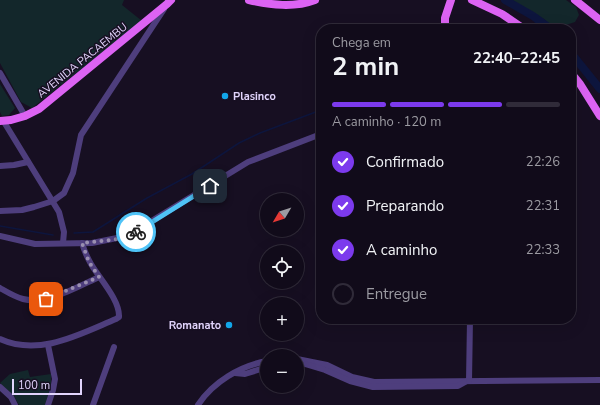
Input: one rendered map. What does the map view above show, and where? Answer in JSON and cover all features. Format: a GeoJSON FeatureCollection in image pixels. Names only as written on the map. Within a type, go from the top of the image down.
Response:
{"type":"FeatureCollection","features":[{"type":"Feature","properties":{"kind":"main road"},"geometry":{"type":"LineString","coordinates":[[249,0],[268,4],[290,5],[315,0]]}},
{"type":"Feature","properties":{"kind":"main road"},"geometry":{"type":"LineString","coordinates":[[290,5],[302,0]]}},
{"type":"Feature","properties":{"kind":"main road"},"geometry":{"type":"LineString","coordinates":[[472,0],[502,14],[517,24]]}},
{"type":"Feature","properties":{"kind":"main road"},"geometry":{"type":"LineString","coordinates":[[575,0],[600,19]]}},
{"type":"Feature","properties":{"kind":"main road"},"geometry":{"type":"LineString","coordinates":[[584,0],[600,19]]}},
{"type":"Feature","properties":{"kind":"main road","name":"AVENIDA PACAEMBU"},"geometry":{"type":"LineString","coordinates":[[2,122],[25,116],[39,109],[53,99],[169,2]]}},
{"type":"Feature","properties":{"kind":"main road"},"geometry":{"type":"LineString","coordinates":[[445,24],[445,18],[451,2]]}},
{"type":"Feature","properties":{"kind":"main road"},"geometry":{"type":"LineString","coordinates":[[502,14],[512,24]]}},
{"type":"Feature","properties":{"kind":"main road"},"geometry":{"type":"LineString","coordinates":[[576,79],[600,116]]}},
{"type":"Feature","properties":{"kind":"street"},"geometry":{"type":"LineString","coordinates":[[0,211],[22,210],[53,201],[64,193],[69,185],[73,173],[81,136],[169,2]]}},
{"type":"Feature","properties":{"kind":"street"},"geometry":{"type":"LineString","coordinates":[[0,73],[25,116]]}},
{"type":"Feature","properties":{"kind":"street"},"geometry":{"type":"LineString","coordinates":[[2,122],[53,201],[61,219],[64,232],[63,243]]}},
{"type":"Feature","properties":{"kind":"street"},"geometry":{"type":"LineString","coordinates":[[0,236],[35,244],[107,241],[127,236],[248,162],[316,136]]}},
{"type":"Feature","properties":{"kind":"street"},"geometry":{"type":"LineString","coordinates":[[0,166],[14,166],[28,162]]}},
{"type":"Feature","properties":{"kind":"street"},"geometry":{"type":"LineString","coordinates":[[0,339],[19,345],[48,345],[61,342],[116,319],[119,316],[120,311],[116,302],[89,262],[82,243]]}},
{"type":"Feature","properties":{"kind":"street"},"geometry":{"type":"LineString","coordinates":[[0,288],[22,299],[37,301],[65,292],[99,277]]}},
{"type":"Feature","properties":{"kind":"street"},"geometry":{"type":"LineString","coordinates":[[469,381],[470,324]]}},
{"type":"Feature","properties":{"kind":"street"},"geometry":{"type":"LineString","coordinates":[[48,345],[55,379],[48,405]]}},
{"type":"Feature","properties":{"kind":"street"},"geometry":{"type":"LineString","coordinates":[[93,405],[114,347]]}},
{"type":"Feature","properties":{"kind":"street"},"geometry":{"type":"LineString","coordinates":[[304,360],[327,365],[352,377],[374,382],[599,379]]}},
{"type":"Feature","properties":{"kind":"street"},"geometry":{"type":"LineString","coordinates":[[198,405],[215,386],[235,373],[260,362]]}},
{"type":"Feature","properties":{"kind":"street"},"geometry":{"type":"LineString","coordinates":[[304,364],[325,370],[350,381],[373,387],[458,386],[469,381]]}},
{"type":"Feature","properties":{"kind":"street"},"geometry":{"type":"LineString","coordinates":[[235,373],[245,374],[260,369]]}},
{"type":"Feature","properties":{"kind":"street"},"geometry":{"type":"LineString","coordinates":[[0,387],[11,397],[15,405]]}},
{"type":"Feature","properties":{"kind":"green space"},"geometry":{"type":"Polygon","coordinates":[[[0,0],[124,0],[122,5],[142,21],[32,108],[21,102],[0,63],[0,0]]]}},
{"type":"Feature","properties":{"kind":"green space"},"geometry":{"type":"Polygon","coordinates":[[[508,0],[566,0],[576,7],[579,15],[575,22],[569,24],[550,24],[544,19],[508,0]]]}},
{"type":"Feature","properties":{"kind":"green space"},"geometry":{"type":"Polygon","coordinates":[[[0,84],[15,108],[9,115],[2,116],[0,112],[0,84]]]}},
{"type":"Feature","properties":{"kind":"green space"},"geometry":{"type":"Polygon","coordinates":[[[28,370],[30,377],[51,374],[51,387],[45,405],[19,405],[14,396],[0,383],[10,374],[28,370]]]}},
{"type":"Feature","properties":{"kind":"waterway"},"geometry":{"type":"LineString","coordinates":[[505,0],[544,24]]}},
{"type":"Feature","properties":{"kind":"waterway"},"geometry":{"type":"LineString","coordinates":[[534,24],[540,21]]}},
{"type":"Feature","properties":{"kind":"waterway"},"geometry":{"type":"LineString","coordinates":[[576,59],[600,89]]}},
{"type":"Feature","properties":{"kind":"waterway"},"geometry":{"type":"LineString","coordinates":[[74,233],[93,232],[147,198],[192,174],[239,143],[260,133],[316,112]]}},
{"type":"Feature","properties":{"kind":"waterway"},"geometry":{"type":"LineString","coordinates":[[0,226],[53,235]]}},
{"type":"Feature","properties":{"kind":"way so far"},"geometry":{"type":"LineString","coordinates":[[46,299],[99,277],[89,262],[82,243],[119,239],[136,232]]}},
{"type":"Feature","properties":{"kind":"place","name":"Plasinco"},"geometry":{"type":"Point","coordinates":[225,96]}},
{"type":"Feature","properties":{"kind":"place","name":"Romanato"},"geometry":{"type":"Point","coordinates":[229,325]}},
{"type":"Feature","properties":{"kind":"route"},"geometry":{"type":"LineString","coordinates":[[136,232],[210,186]]}}]}
